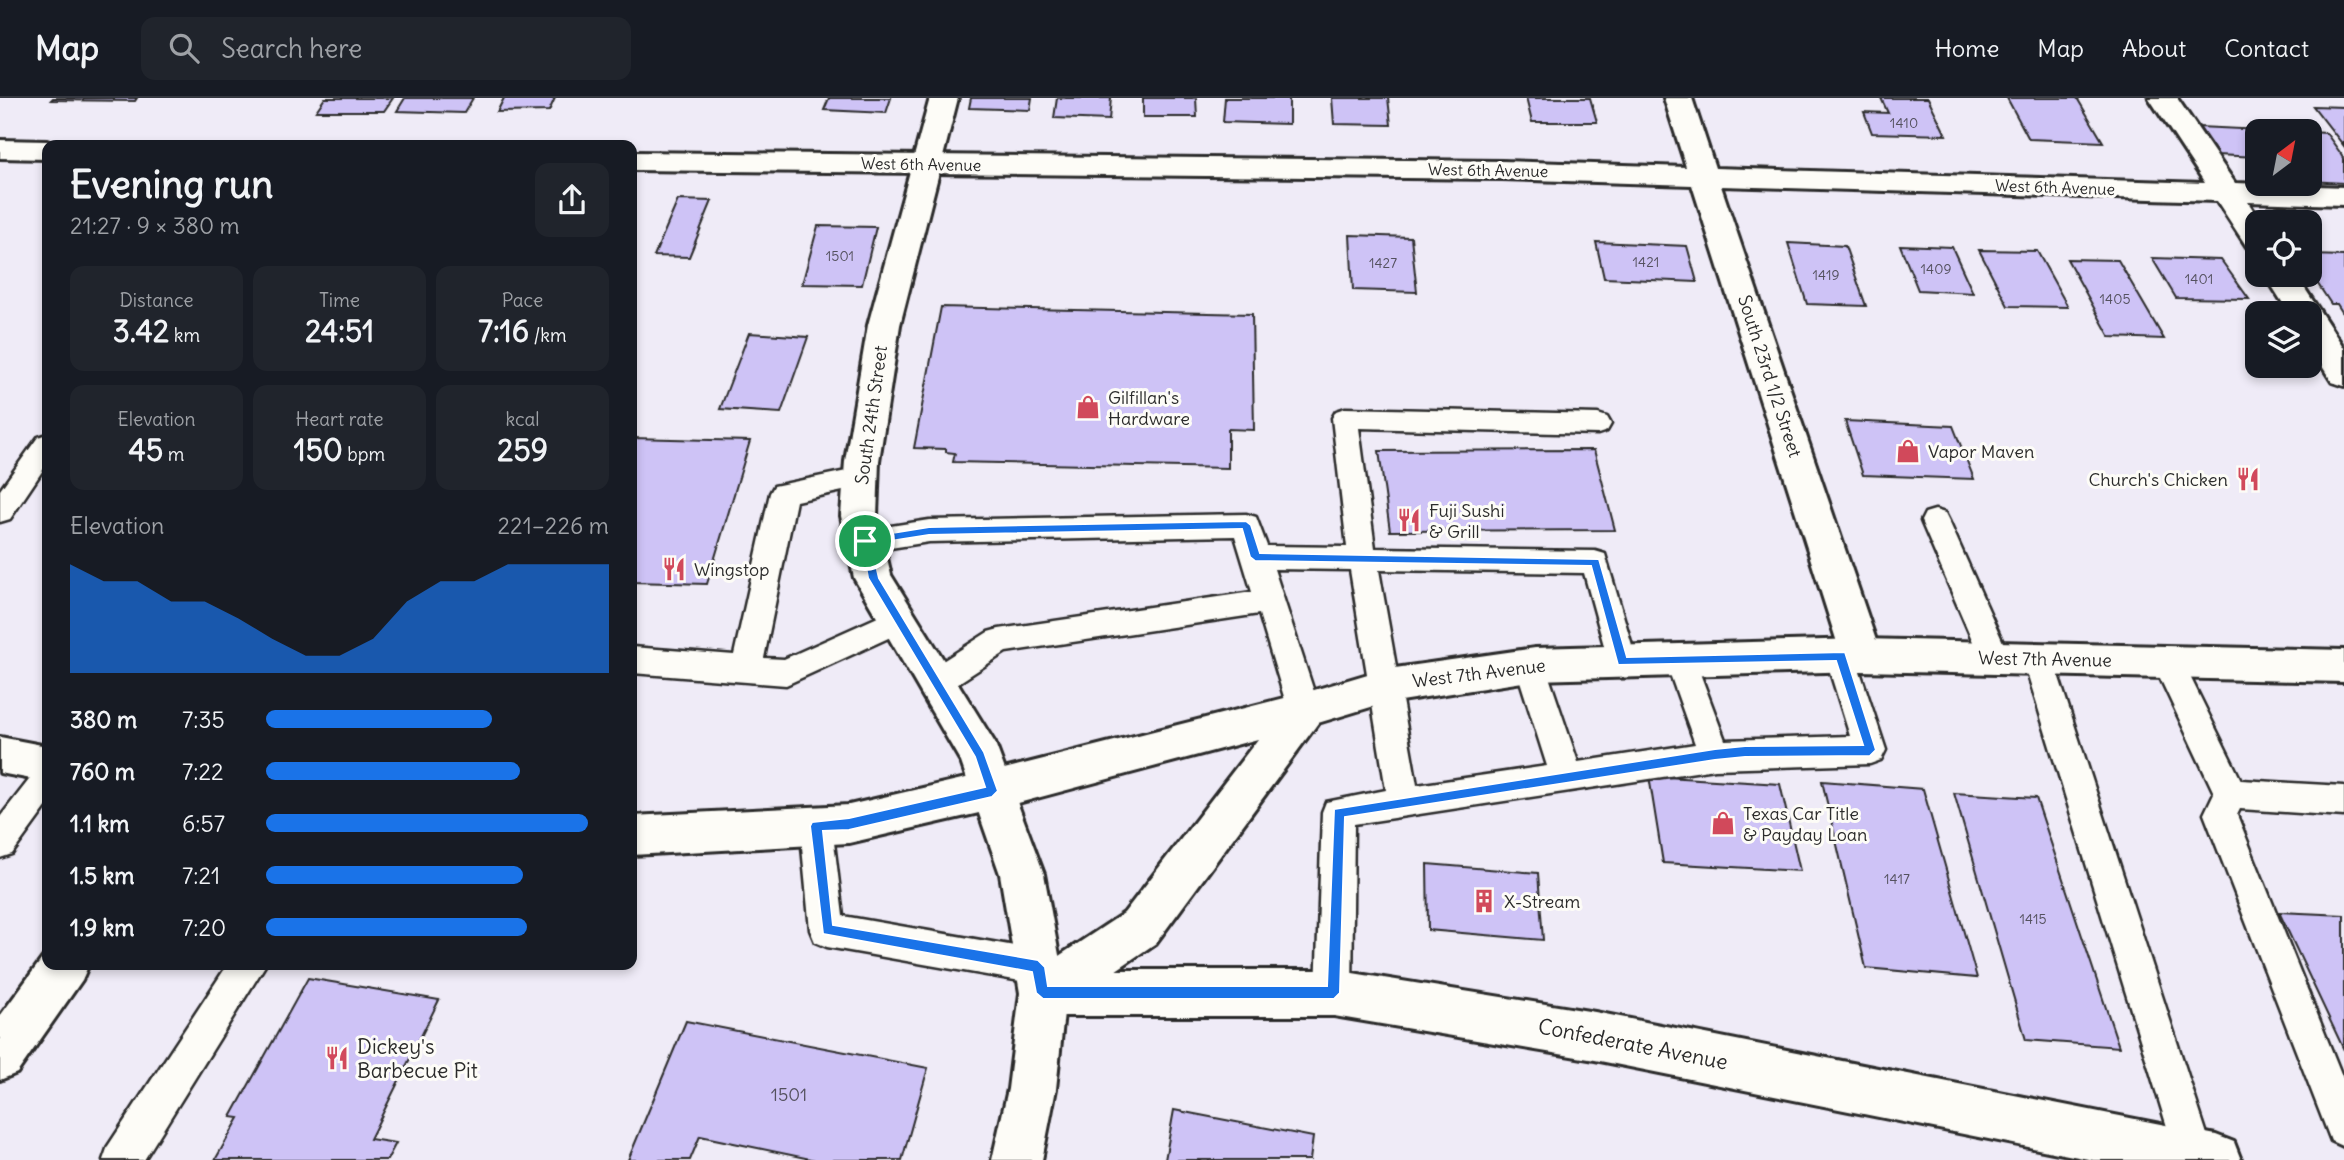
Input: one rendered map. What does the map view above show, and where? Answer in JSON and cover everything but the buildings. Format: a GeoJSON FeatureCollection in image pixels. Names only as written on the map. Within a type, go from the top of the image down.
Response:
{"type":"FeatureCollection","features":[{"type":"Feature","properties":{"kind":"street","name":"South 24th Street"},"geometry":{"type":"LineString","coordinates":[[944,98],[884,325],[861,478],[859,516],[873,578],[980,756],[1022,874],[1040,980],[1032,1089],[1017,1160]]}},
{"type":"Feature","properties":{"kind":"street","name":"South 23rd 1/2 Street"},"geometry":{"type":"LineString","coordinates":[[1678,98],[1706,176],[1851,655]]}},
{"type":"Feature","properties":{"kind":"street"},"geometry":{"type":"LineString","coordinates":[[2163,98],[2245,220]]}},
{"type":"Feature","properties":{"kind":"street"},"geometry":{"type":"LineString","coordinates":[[0,149],[42,150]]}},
{"type":"Feature","properties":{"kind":"street","name":"West 6th Avenue"},"geometry":{"type":"LineString","coordinates":[[637,161],[1502,170],[2344,196]]}},
{"type":"Feature","properties":{"kind":"street"},"geometry":{"type":"LineString","coordinates":[[2322,340],[2344,374]]}},
{"type":"Feature","properties":{"kind":"street","name":"West 7th Avenue"},"geometry":{"type":"LineString","coordinates":[[637,836],[849,824],[992,791],[1304,710],[1381,687],[1530,665],[1851,655],[2344,666]]}},
{"type":"Feature","properties":{"kind":"street"},"geometry":{"type":"LineString","coordinates":[[1040,980],[1140,928],[1304,710]]}},
{"type":"Feature","properties":{"kind":"street"},"geometry":{"type":"LineString","coordinates":[[0,755],[42,763]]}},
{"type":"Feature","properties":{"kind":"street"},"geometry":{"type":"LineString","coordinates":[[0,1056],[62,970]]}},
{"type":"Feature","properties":{"kind":"street","name":"Confederate Avenue"},"geometry":{"type":"LineString","coordinates":[[1040,980],[1334,993],[1595,1035],[2206,1158]]}},
{"type":"Feature","properties":{"kind":"lane"},"geometry":{"type":"LineString","coordinates":[[1404,802],[1381,687],[1360,558],[1345,418],[1598,424]]}},
{"type":"Feature","properties":{"kind":"lane"},"geometry":{"type":"LineString","coordinates":[[0,511],[42,451]]}},
{"type":"Feature","properties":{"kind":"lane"},"geometry":{"type":"LineString","coordinates":[[746,669],[785,493],[861,478]]}},
{"type":"Feature","properties":{"kind":"lane"},"geometry":{"type":"LineString","coordinates":[[1935,521],[1995,658]]}},
{"type":"Feature","properties":{"kind":"lane"},"geometry":{"type":"LineString","coordinates":[[865,541],[929,531],[1246,525],[1304,710]]}},
{"type":"Feature","properties":{"kind":"lane"},"geometry":{"type":"LineString","coordinates":[[1255,557],[1595,562],[1622,662]]}},
{"type":"Feature","properties":{"kind":"lane"},"geometry":{"type":"LineString","coordinates":[[935,682],[999,641],[1269,601]]}},
{"type":"Feature","properties":{"kind":"lane"},"geometry":{"type":"LineString","coordinates":[[637,660],[786,672],[898,620]]}},
{"type":"Feature","properties":{"kind":"lane"},"geometry":{"type":"LineString","coordinates":[[1334,993],[1338,813],[1745,751],[1870,750],[1851,655]]}},
{"type":"Feature","properties":{"kind":"lane"},"geometry":{"type":"LineString","coordinates":[[2038,659],[2206,1158]]}},
{"type":"Feature","properties":{"kind":"lane"},"geometry":{"type":"LineString","coordinates":[[1680,660],[1715,755]]}},
{"type":"Feature","properties":{"kind":"lane"},"geometry":{"type":"LineString","coordinates":[[2167,661],[2231,794]]}},
{"type":"Feature","properties":{"kind":"lane"},"geometry":{"type":"LineString","coordinates":[[1530,665],[1567,778]]}},
{"type":"Feature","properties":{"kind":"lane"},"geometry":{"type":"LineString","coordinates":[[0,843],[42,788]]}},
{"type":"Feature","properties":{"kind":"lane"},"geometry":{"type":"LineString","coordinates":[[2231,794],[2344,801]]}},
{"type":"Feature","properties":{"kind":"lane"},"geometry":{"type":"LineString","coordinates":[[2231,794],[2220,814],[2344,1128]]}},
{"type":"Feature","properties":{"kind":"lane"},"geometry":{"type":"LineString","coordinates":[[816,826],[827,930],[1040,980]]}},
{"type":"Feature","properties":{"kind":"lane"},"geometry":{"type":"LineString","coordinates":[[122,1160],[245,970]]}},
{"type":"Feature","properties":{"kind":"place","name":"Gilfillan's Hardware"},"geometry":{"type":"Point","coordinates":[1088,407]}},
{"type":"Feature","properties":{"kind":"place","name":"Vapor Maven"},"geometry":{"type":"Point","coordinates":[1908,451]}},
{"type":"Feature","properties":{"kind":"place","name":"Church's Chicken"},"geometry":{"type":"Point","coordinates":[2248,479]}},
{"type":"Feature","properties":{"kind":"place","name":"Fuji Sushi & Grill"},"geometry":{"type":"Point","coordinates":[1409,520]}},
{"type":"Feature","properties":{"kind":"place","name":"Wingstop"},"geometry":{"type":"Point","coordinates":[674,569]}},
{"type":"Feature","properties":{"kind":"place","name":"Texas Car Title & Payday Loan"},"geometry":{"type":"Point","coordinates":[1723,823]}},
{"type":"Feature","properties":{"kind":"place","name":"X-Stream"},"geometry":{"type":"Point","coordinates":[1484,901]}},
{"type":"Feature","properties":{"kind":"place","name":"Dickey's Barbecue Pit"},"geometry":{"type":"Point","coordinates":[337,1058]}},
{"type":"Feature","properties":{"kind":"route"},"geometry":{"type":"LineString","coordinates":[[1246,525],[1255,557],[1595,562],[1622,662],[1840,656],[1870,750],[1745,751],[1338,813],[1334,993],[1043,993],[1038,967],[827,930],[816,826],[849,824],[992,791],[980,756],[873,578],[865,541],[929,531],[1246,525]]}}]}
